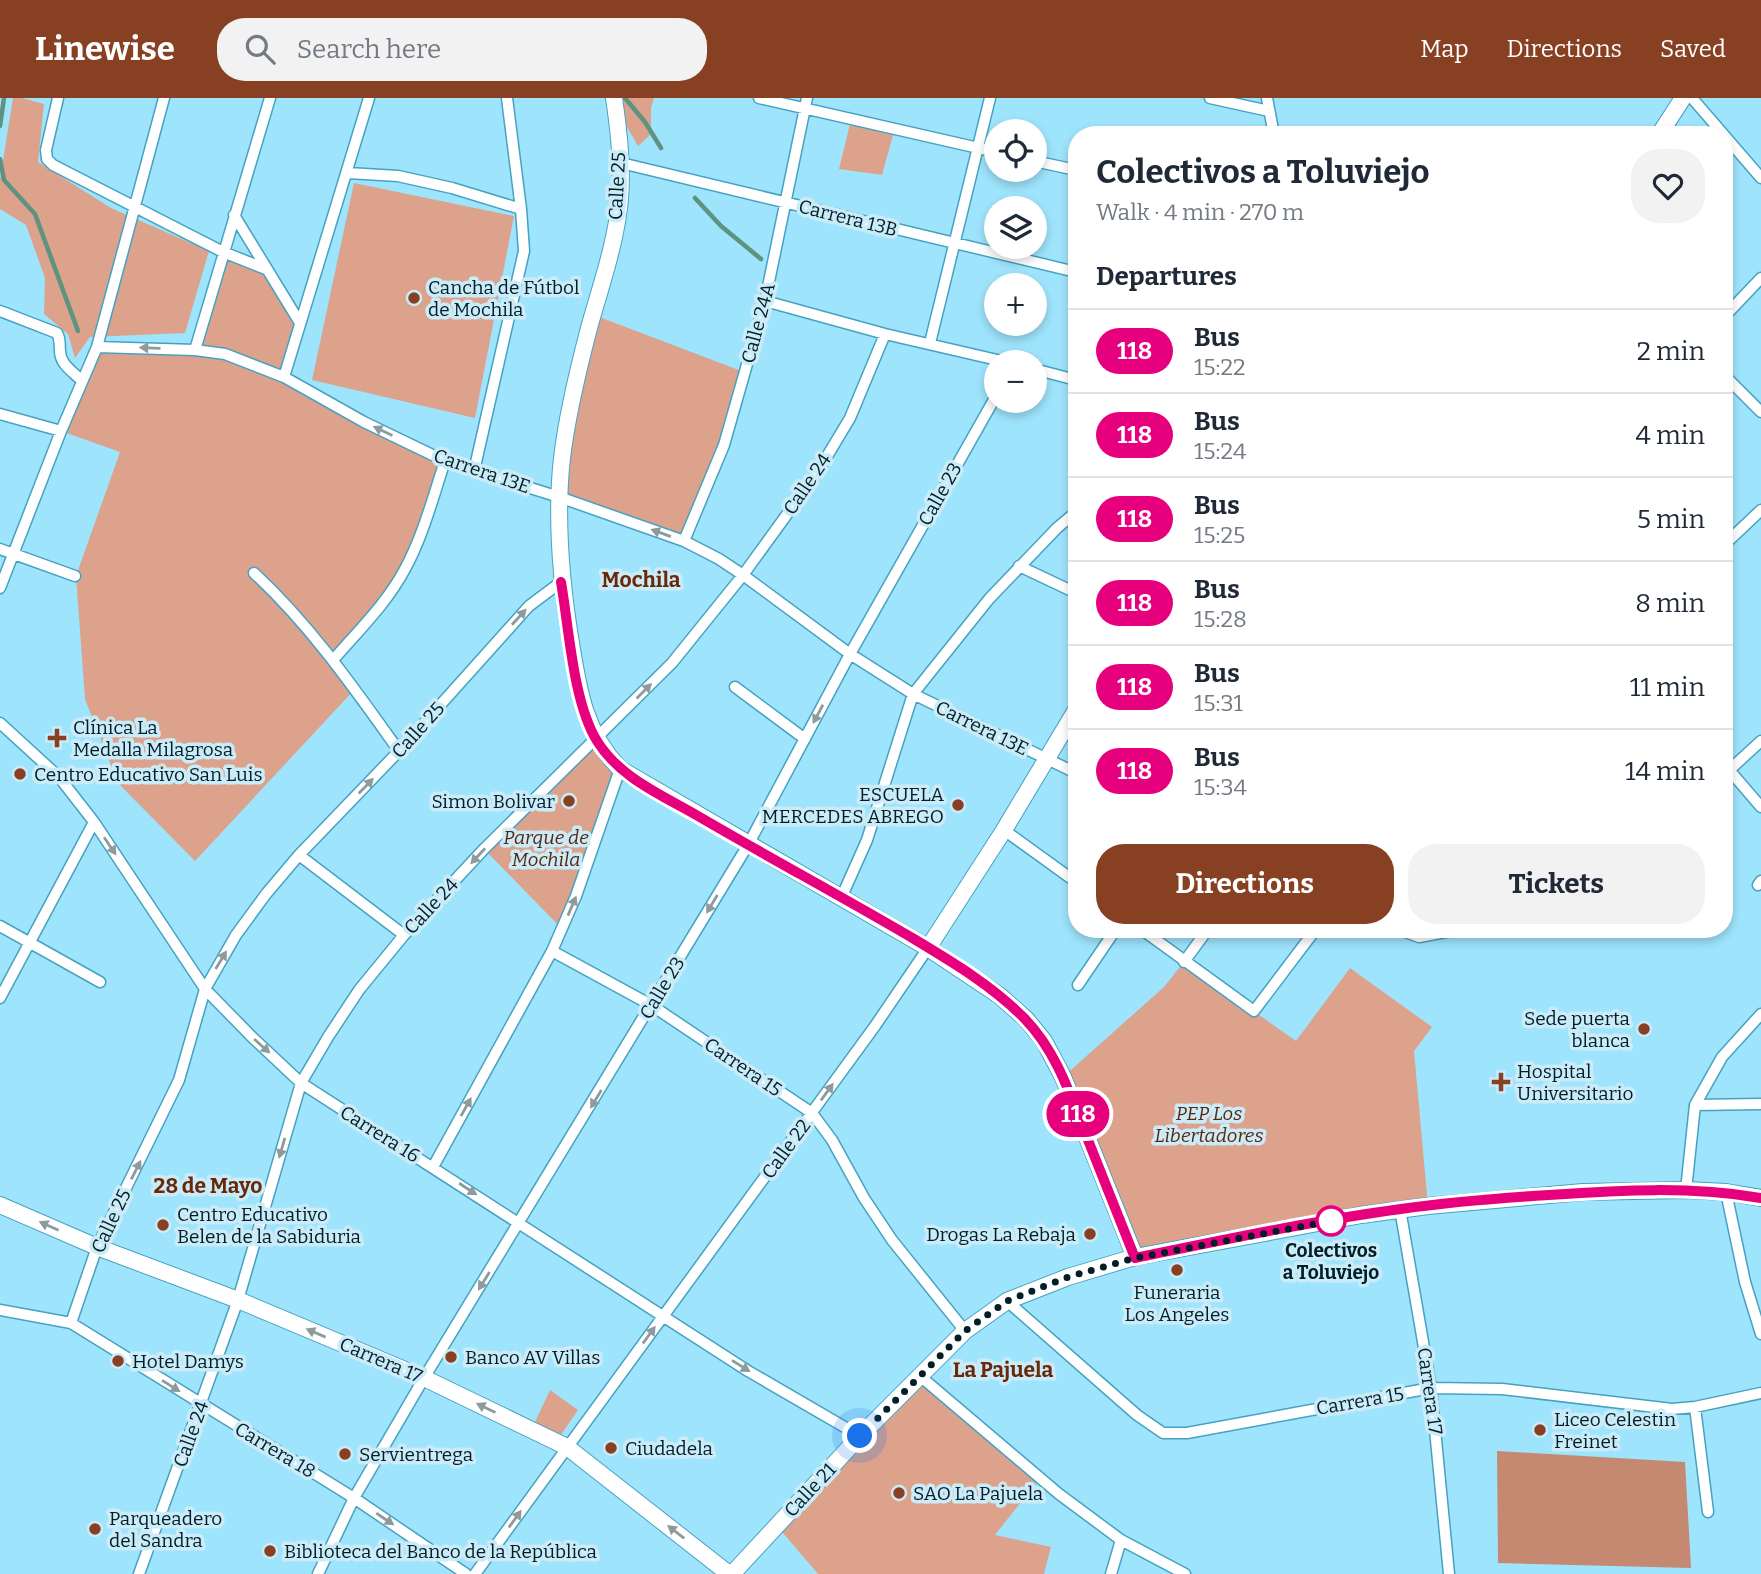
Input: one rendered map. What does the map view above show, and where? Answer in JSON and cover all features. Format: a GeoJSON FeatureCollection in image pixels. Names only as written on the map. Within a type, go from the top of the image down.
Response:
{"type":"FeatureCollection","features":[{"type":"Feature","properties":{"kind":"main road"},"geometry":{"type":"LineString","coordinates":[[1665,126],[1683,98]]}},
{"type":"Feature","properties":{"kind":"main road","name":"Calle 25"},"geometry":{"type":"LineString","coordinates":[[561,582],[559,497],[562,457],[570,412],[613,241],[620,198],[621,163],[615,105]]}},
{"type":"Feature","properties":{"kind":"main road"},"geometry":{"type":"LineString","coordinates":[[561,582],[579,690],[596,739],[620,769],[928,948],[1000,996],[1026,1019],[1044,1041],[1063,1076],[1135,1258]]}},
{"type":"Feature","properties":{"kind":"main road","name":"Calle 22"},"geometry":{"type":"LineString","coordinates":[[928,948],[1068,724]]}},
{"type":"Feature","properties":{"kind":"main road","name":"Calle 21"},"geometry":{"type":"LineString","coordinates":[[731,1574],[860,1436],[965,1331],[1007,1301],[1068,1277],[1135,1258],[1400,1209],[1486,1199],[1583,1192],[1686,1190],[1726,1192],[1761,1198]]}},
{"type":"Feature","properties":{"kind":"main road","name":"Carrera 17"},"geometry":{"type":"LineString","coordinates":[[0,1205],[97,1247],[238,1300],[424,1378],[567,1447],[731,1574]]}},
{"type":"Feature","properties":{"kind":"street"},"geometry":{"type":"LineString","coordinates":[[58,98],[46,150],[47,159],[72,175],[223,252],[267,269]]}},
{"type":"Feature","properties":{"kind":"street"},"geometry":{"type":"LineString","coordinates":[[0,588],[97,347],[133,205],[164,98]]}},
{"type":"Feature","properties":{"kind":"street"},"geometry":{"type":"LineString","coordinates":[[195,350],[270,98]]}},
{"type":"Feature","properties":{"kind":"street"},"geometry":{"type":"LineString","coordinates":[[284,377],[369,98]]}},
{"type":"Feature","properties":{"kind":"street"},"geometry":{"type":"LineString","coordinates":[[474,471],[524,251],[507,98]]}},
{"type":"Feature","properties":{"kind":"street"},"geometry":{"type":"LineString","coordinates":[[759,98],[806,104],[984,149]]}},
{"type":"Feature","properties":{"kind":"street"},"geometry":{"type":"LineString","coordinates":[[930,343],[990,98]]}},
{"type":"Feature","properties":{"kind":"street"},"geometry":{"type":"LineString","coordinates":[[1210,98],[1269,111]]}},
{"type":"Feature","properties":{"kind":"street"},"geometry":{"type":"LineString","coordinates":[[1267,98],[1272,126]]}},
{"type":"Feature","properties":{"kind":"street"},"geometry":{"type":"LineString","coordinates":[[1692,98],[1716,126]]}},
{"type":"Feature","properties":{"kind":"street","name":"Calle 24A"},"geometry":{"type":"LineString","coordinates":[[684,541],[724,445],[765,300],[806,104]]}},
{"type":"Feature","properties":{"kind":"street"},"geometry":{"type":"LineString","coordinates":[[1733,146],[1761,178]]}},
{"type":"Feature","properties":{"kind":"street","name":"Carrera 13B"},"geometry":{"type":"LineString","coordinates":[[621,163],[1068,270]]}},
{"type":"Feature","properties":{"kind":"street"},"geometry":{"type":"LineString","coordinates":[[1047,164],[1068,168]]}},
{"type":"Feature","properties":{"kind":"street"},"geometry":{"type":"LineString","coordinates":[[348,173],[398,176],[452,188],[521,209]]}},
{"type":"Feature","properties":{"kind":"street"},"geometry":{"type":"LineString","coordinates":[[234,215],[300,323]]}},
{"type":"Feature","properties":{"kind":"street"},"geometry":{"type":"LineString","coordinates":[[1733,308],[1761,278]]}},
{"type":"Feature","properties":{"kind":"street"},"geometry":{"type":"LineString","coordinates":[[765,300],[885,334],[984,356]]}},
{"type":"Feature","properties":{"kind":"street"},"geometry":{"type":"LineString","coordinates":[[0,311],[57,333],[62,362],[82,380]]}},
{"type":"Feature","properties":{"kind":"street","name":"Calle 24"},"geometry":{"type":"LineString","coordinates":[[139,1574],[238,1300],[301,1083],[359,990],[404,935],[484,849],[671,663],[743,575],[817,473],[850,418],[885,334]]}},
{"type":"Feature","properties":{"kind":"street","name":"Carrera 13E"},"geometry":{"type":"LineString","coordinates":[[97,347],[195,350],[225,354],[284,377],[364,422],[445,461],[684,541],[743,575],[850,654],[913,694],[1068,769]]}},
{"type":"Feature","properties":{"kind":"street"},"geometry":{"type":"LineString","coordinates":[[1047,372],[1068,378]]}},
{"type":"Feature","properties":{"kind":"street"},"geometry":{"type":"LineString","coordinates":[[1733,384],[1761,412]]}},
{"type":"Feature","properties":{"kind":"street","name":"Calle 23"},"geometry":{"type":"LineString","coordinates":[[318,1574],[355,1498],[424,1378],[748,845],[850,654],[986,413]]}},
{"type":"Feature","properties":{"kind":"street"},"geometry":{"type":"LineString","coordinates":[[0,414],[61,432]]}},
{"type":"Feature","properties":{"kind":"street"},"geometry":{"type":"LineString","coordinates":[[334,659],[384,602],[405,569],[421,533],[445,461]]}},
{"type":"Feature","properties":{"kind":"street"},"geometry":{"type":"LineString","coordinates":[[1733,536],[1761,510]]}},
{"type":"Feature","properties":{"kind":"street"},"geometry":{"type":"LineString","coordinates":[[842,897],[867,839],[913,694],[949,646],[1019,566],[1068,520]]}},
{"type":"Feature","properties":{"kind":"street"},"geometry":{"type":"LineString","coordinates":[[0,549],[75,576]]}},
{"type":"Feature","properties":{"kind":"street"},"geometry":{"type":"LineString","coordinates":[[1019,566],[1068,589]]}},
{"type":"Feature","properties":{"kind":"street"},"geometry":{"type":"LineString","coordinates":[[254,573],[278,595],[334,659],[399,751]]}},
{"type":"Feature","properties":{"kind":"street","name":"Calle 25"},"geometry":{"type":"LineString","coordinates":[[71,1323],[97,1247],[179,1080],[205,989],[236,934],[299,855],[399,751],[529,606],[561,582]]}},
{"type":"Feature","properties":{"kind":"street"},"geometry":{"type":"LineString","coordinates":[[735,687],[805,739]]}},
{"type":"Feature","properties":{"kind":"street","name":"Carrera 16"},"geometry":{"type":"LineString","coordinates":[[0,723],[59,777],[94,822],[205,989],[301,1083],[748,1371],[860,1436]]}},
{"type":"Feature","properties":{"kind":"street"},"geometry":{"type":"LineString","coordinates":[[1733,764],[1761,741]]}},
{"type":"Feature","properties":{"kind":"street"},"geometry":{"type":"LineString","coordinates":[[433,1167],[552,951],[576,896],[620,769]]}},
{"type":"Feature","properties":{"kind":"street"},"geometry":{"type":"LineString","coordinates":[[1733,777],[1761,807]]}},
{"type":"Feature","properties":{"kind":"street"},"geometry":{"type":"LineString","coordinates":[[0,998],[94,822]]}},
{"type":"Feature","properties":{"kind":"street"},"geometry":{"type":"LineString","coordinates":[[1004,830],[1068,876]]}},
{"type":"Feature","properties":{"kind":"street"},"geometry":{"type":"LineString","coordinates":[[299,855],[404,935]]}},
{"type":"Feature","properties":{"kind":"street"},"geometry":{"type":"LineString","coordinates":[[0,926],[100,982]]}},
{"type":"Feature","properties":{"kind":"street"},"geometry":{"type":"LineString","coordinates":[[1078,985],[1109,938]]}},
{"type":"Feature","properties":{"kind":"street"},"geometry":{"type":"LineString","coordinates":[[1153,938],[1254,1011],[1309,938]]}},
{"type":"Feature","properties":{"kind":"street"},"geometry":{"type":"LineString","coordinates":[[1184,962],[1201,938]]}},
{"type":"Feature","properties":{"kind":"street","name":"Calle 22"},"geometry":{"type":"LineString","coordinates":[[475,1574],[875,1026],[928,948]]}},
{"type":"Feature","properties":{"kind":"street","name":"Carrera 15"},"geometry":{"type":"LineString","coordinates":[[552,951],[651,1005],[811,1113],[832,1140],[864,1198],[892,1240],[965,1331]]}},
{"type":"Feature","properties":{"kind":"street"},"geometry":{"type":"LineString","coordinates":[[1686,1190],[1695,1105],[1722,1057],[1761,1014]]}},
{"type":"Feature","properties":{"kind":"street"},"geometry":{"type":"LineString","coordinates":[[1695,1105],[1761,1104]]}},
{"type":"Feature","properties":{"kind":"street"},"geometry":{"type":"LineString","coordinates":[[1726,1192],[1745,1282],[1761,1334]]}},
{"type":"Feature","properties":{"kind":"street","name":"Carrera 17"},"geometry":{"type":"LineString","coordinates":[[1400,1209],[1431,1388],[1449,1574]]}},
{"type":"Feature","properties":{"kind":"street","name":"Carrera 15"},"geometry":{"type":"LineString","coordinates":[[1007,1301],[1114,1397],[1163,1433],[1187,1433],[1431,1388],[1502,1390],[1654,1408],[1695,1407],[1761,1393]]}},
{"type":"Feature","properties":{"kind":"street","name":"Carrera 18"},"geometry":{"type":"LineString","coordinates":[[0,1310],[71,1323],[355,1498],[467,1574]]}},
{"type":"Feature","properties":{"kind":"street"},"geometry":{"type":"LineString","coordinates":[[920,1376],[1059,1494],[1121,1540],[1185,1574]]}},
{"type":"Feature","properties":{"kind":"street"},"geometry":{"type":"LineString","coordinates":[[1695,1407],[1708,1512]]}},
{"type":"Feature","properties":{"kind":"street"},"geometry":{"type":"LineString","coordinates":[[1111,1574],[1121,1540]]}},
{"type":"Feature","properties":{"kind":"green space"},"geometry":{"type":"Polygon","coordinates":[[[13,98],[44,104],[38,162],[111,208],[209,251],[185,333],[90,337],[75,358],[68,334],[44,314],[45,278],[26,225],[0,209],[0,179],[13,98]]]}},
{"type":"Feature","properties":{"kind":"green space"},"geometry":{"type":"Polygon","coordinates":[[[621,98],[654,98],[651,108],[651,134],[638,146],[623,120],[621,98]]]}},
{"type":"Feature","properties":{"kind":"green space"},"geometry":{"type":"Polygon","coordinates":[[[850,124],[893,135],[882,175],[839,169],[850,124]]]}},
{"type":"Feature","properties":{"kind":"green space","name":"Cancha de Fútbol de Mochila"},"geometry":{"type":"Polygon","coordinates":[[[354,183],[514,216],[475,418],[312,380],[354,183]]]}},
{"type":"Feature","properties":{"kind":"green space"},"geometry":{"type":"Polygon","coordinates":[[[223,252],[266,269],[300,323],[284,377],[445,461],[405,569],[334,659],[355,689],[195,861],[118,783],[85,699],[76,576],[120,452],[61,431],[97,347],[195,350],[223,252]]]}},
{"type":"Feature","properties":{"kind":"green space"},"geometry":{"type":"Polygon","coordinates":[[[594,315],[744,372],[724,445],[684,541],[559,497],[594,315]]]}},
{"type":"Feature","properties":{"kind":"green space","name":"Parque de Mochila"},"geometry":{"type":"Polygon","coordinates":[[[596,739],[620,769],[562,929],[484,849],[596,739]]]}},
{"type":"Feature","properties":{"kind":"green space","name":"PEP Los Libertadores"},"geometry":{"type":"Polygon","coordinates":[[[1184,962],[1296,1041],[1350,968],[1432,1027],[1414,1051],[1428,1206],[1135,1257],[1063,1077],[1164,987],[1184,962]]]}},
{"type":"Feature","properties":{"kind":"green space"},"geometry":{"type":"Polygon","coordinates":[[[920,1376],[1040,1478],[995,1535],[1051,1547],[1044,1574],[818,1574],[777,1526],[920,1376]]]}},
{"type":"Feature","properties":{"kind":"green space"},"geometry":{"type":"Polygon","coordinates":[[[550,1390],[578,1410],[560,1436],[535,1422],[550,1390]]]}},
{"type":"Feature","properties":{"kind":"shaded area"},"geometry":{"type":"Polygon","coordinates":[[[1497,1451],[1685,1462],[1691,1568],[1498,1563],[1497,1451]]]}},
{"type":"Feature","properties":{"kind":"waterway"},"geometry":{"type":"LineString","coordinates":[[0,126],[4,98]]}},
{"type":"Feature","properties":{"kind":"waterway"},"geometry":{"type":"LineString","coordinates":[[625,98],[645,122],[661,148]]}},
{"type":"Feature","properties":{"kind":"waterway"},"geometry":{"type":"LineString","coordinates":[[0,159],[4,180],[35,214],[78,331]]}},
{"type":"Feature","properties":{"kind":"waterway"},"geometry":{"type":"LineString","coordinates":[[695,198],[721,226],[761,259]]}},
{"type":"Feature","properties":{"kind":"bus line","name":"118"},"geometry":{"type":"LineString","coordinates":[[561,582],[579,690],[587,718],[607,756],[620,769],[639,781],[928,948],[1000,996],[1026,1019],[1044,1041],[1063,1076],[1135,1258],[1400,1209],[1486,1199],[1583,1192],[1686,1190],[1726,1192],[1761,1198]]}},
{"type":"Feature","properties":{"kind":"place","name":"Cancha de Fútbol de Mochila"},"geometry":{"type":"Point","coordinates":[414,298]}},
{"type":"Feature","properties":{"kind":"place","name":"Clínica La Medalla Milagrosa"},"geometry":{"type":"Point","coordinates":[57,738]}},
{"type":"Feature","properties":{"kind":"place","name":"Centro Educativo San Luis"},"geometry":{"type":"Point","coordinates":[20,774]}},
{"type":"Feature","properties":{"kind":"place","name":"Simon Bolivar"},"geometry":{"type":"Point","coordinates":[569,801]}},
{"type":"Feature","properties":{"kind":"place","name":"ESCUELA MERCEDES ABREGO"},"geometry":{"type":"Point","coordinates":[958,805]}},
{"type":"Feature","properties":{"kind":"place","name":"Sede puerta blanca"},"geometry":{"type":"Point","coordinates":[1644,1029]}},
{"type":"Feature","properties":{"kind":"place","name":"Hospital Universitario"},"geometry":{"type":"Point","coordinates":[1501,1082]}},
{"type":"Feature","properties":{"kind":"place","name":"Colectivos a Toluviejo"},"geometry":{"type":"Point","coordinates":[1331,1221]}},
{"type":"Feature","properties":{"kind":"place","name":"Centro Educativo Belen de la Sabiduria"},"geometry":{"type":"Point","coordinates":[163,1225]}},
{"type":"Feature","properties":{"kind":"place","name":"Drogas La Rebaja"},"geometry":{"type":"Point","coordinates":[1090,1234]}},
{"type":"Feature","properties":{"kind":"place","name":"Funeraria Los Angeles"},"geometry":{"type":"Point","coordinates":[1177,1270]}},
{"type":"Feature","properties":{"kind":"place","name":"Banco AV Villas"},"geometry":{"type":"Point","coordinates":[451,1357]}},
{"type":"Feature","properties":{"kind":"place","name":"Hotel Damys"},"geometry":{"type":"Point","coordinates":[118,1361]}},
{"type":"Feature","properties":{"kind":"place","name":"Liceo Celestin Freinet"},"geometry":{"type":"Point","coordinates":[1540,1430]}},
{"type":"Feature","properties":{"kind":"place","name":"Ciudadela"},"geometry":{"type":"Point","coordinates":[611,1448]}},
{"type":"Feature","properties":{"kind":"place","name":"Servientrega"},"geometry":{"type":"Point","coordinates":[345,1454]}},
{"type":"Feature","properties":{"kind":"place","name":"SAO La Pajuela"},"geometry":{"type":"Point","coordinates":[899,1493]}},
{"type":"Feature","properties":{"kind":"place","name":"Parqueadero del Sandra"},"geometry":{"type":"Point","coordinates":[95,1529]}},
{"type":"Feature","properties":{"kind":"place","name":"Biblioteca del Banco de la República"},"geometry":{"type":"Point","coordinates":[270,1551]}},
{"type":"Feature","properties":{"kind":"district","name":"Mochila"},"geometry":{"type":"Point","coordinates":[641,580]}},
{"type":"Feature","properties":{"kind":"district","name":"28 de Mayo"},"geometry":{"type":"Point","coordinates":[208,1186]}},
{"type":"Feature","properties":{"kind":"district","name":"La Pajuela"},"geometry":{"type":"Point","coordinates":[1003,1370]}},
{"type":"Feature","properties":{"kind":"route"},"geometry":{"type":"LineString","coordinates":[[860,1436],[965,1331],[1007,1301],[1068,1277],[1135,1258],[1336,1220],[1331,1221]]}}]}
